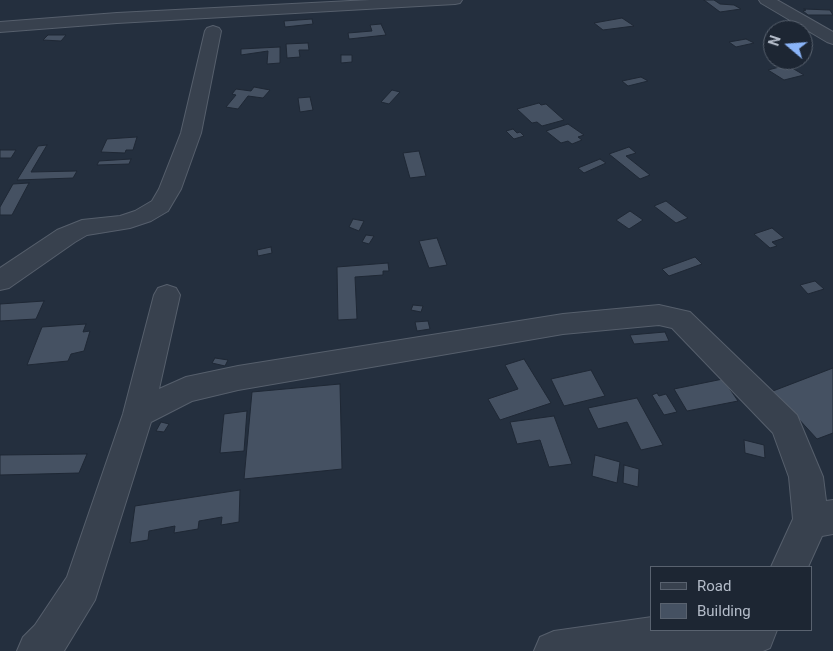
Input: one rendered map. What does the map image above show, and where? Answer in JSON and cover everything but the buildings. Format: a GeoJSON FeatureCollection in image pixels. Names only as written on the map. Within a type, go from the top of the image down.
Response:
{"type":"FeatureCollection","features":[{"type":"Feature","properties":{"kind":"street"},"geometry":{"type":"LineString","coordinates":[[0,27],[173,15],[455,0]]}},
{"type":"Feature","properties":{"kind":"street"},"geometry":{"type":"LineString","coordinates":[[766,0],[833,39]]}},
{"type":"Feature","properties":{"kind":"street"},"geometry":{"type":"LineString","coordinates":[[0,281],[66,236],[82,228],[122,223],[143,216],[160,206],[170,189],[191,132],[214,31]]}},
{"type":"Feature","properties":{"kind":"street"},"geometry":{"type":"LineString","coordinates":[[37,651],[50,639],[82,587],[138,414],[167,295]]}},
{"type":"Feature","properties":{"kind":"street"},"geometry":{"type":"LineString","coordinates":[[138,414],[186,390],[238,378],[563,324],[659,315],[680,319],[786,425],[822,519],[789,566]]}},
{"type":"Feature","properties":{"kind":"street"},"geometry":{"type":"LineString","coordinates":[[554,651],[667,634],[758,638]]}}]}
